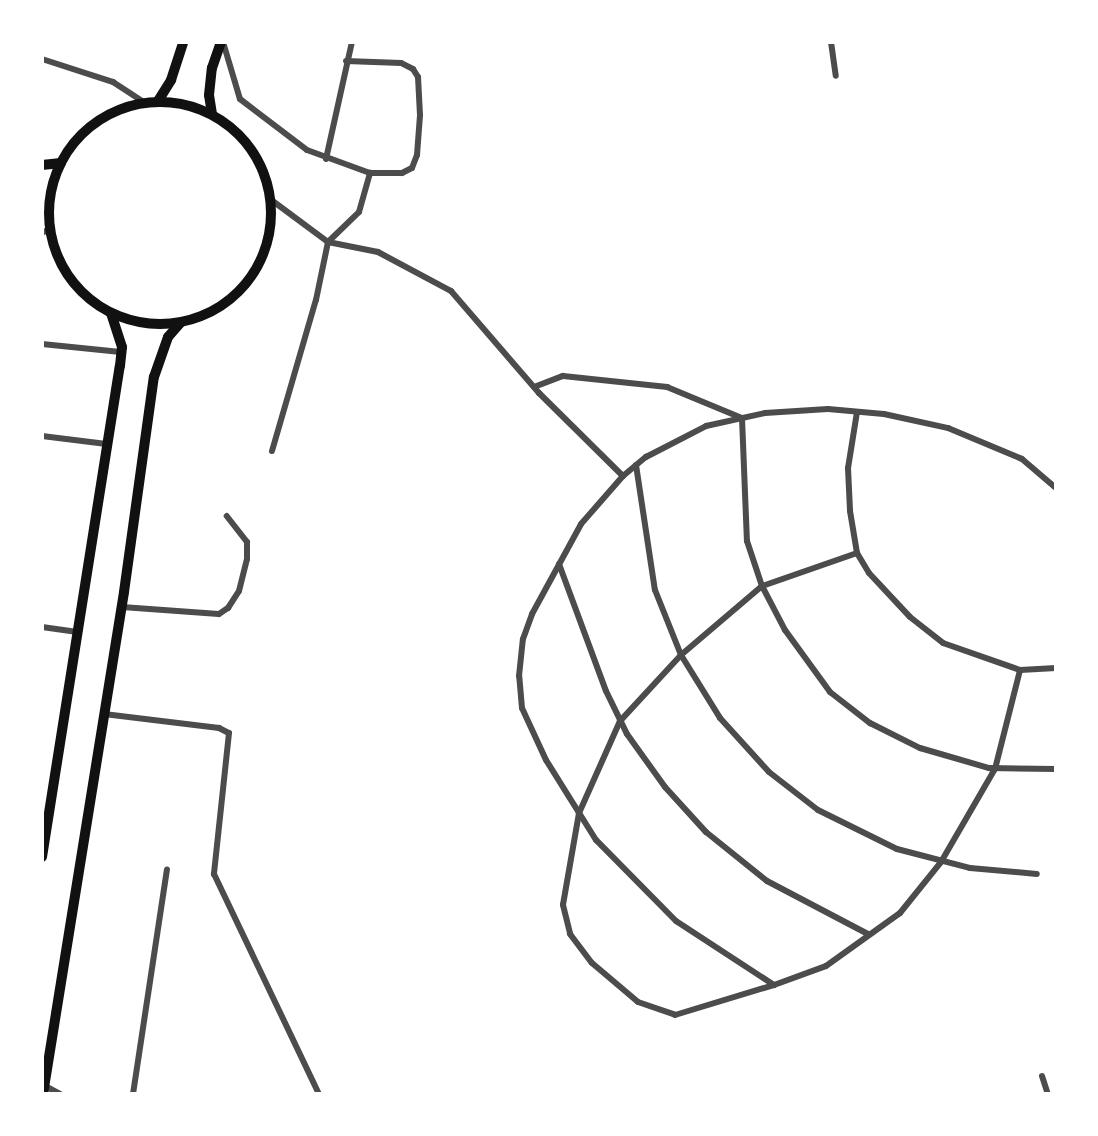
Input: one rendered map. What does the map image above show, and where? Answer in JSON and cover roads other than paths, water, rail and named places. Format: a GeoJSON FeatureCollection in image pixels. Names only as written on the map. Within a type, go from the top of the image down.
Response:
{"type":"FeatureCollection","features":[{"type":"Feature","properties":{"kind":"main road"},"geometry":{"type":"LineString","coordinates":[[158,101],[171,80],[183,42]]}},
{"type":"Feature","properties":{"kind":"main road"},"geometry":{"type":"LineString","coordinates":[[212,114],[209,95],[212,68],[222,42]]}},
{"type":"Feature","properties":{"kind":"main road"},"geometry":{"type":"LineString","coordinates":[[158,101],[186,104],[212,114],[240,136],[261,165],[270,199],[268,237],[249,279],[222,305],[180,323],[156,325],[111,314],[79,291],[58,258],[46,225],[51,191],[61,163],[81,134],[101,120],[144,102],[158,101]]}},
{"type":"Feature","properties":{"kind":"main road"},"geometry":{"type":"LineString","coordinates":[[42,165],[61,163]]}},
{"type":"Feature","properties":{"kind":"main road"},"geometry":{"type":"LineString","coordinates":[[42,857],[45,823],[121,351],[111,314]]}},
{"type":"Feature","properties":{"kind":"main road"},"geometry":{"type":"LineString","coordinates":[[44,1090],[122,607],[154,377],[168,337],[180,323]]}},
{"type":"Feature","properties":{"kind":"street"},"geometry":{"type":"LineString","coordinates":[[222,42],[240,99],[307,150],[326,159],[370,173],[402,173],[412,168],[417,155],[419,125],[418,77],[401,63],[346,61]]}},
{"type":"Feature","properties":{"kind":"street"},"geometry":{"type":"LineString","coordinates":[[326,159],[352,42]]}},
{"type":"Feature","properties":{"kind":"street"},"geometry":{"type":"LineString","coordinates":[[831,42],[836,76]]}},
{"type":"Feature","properties":{"kind":"street"},"geometry":{"type":"LineString","coordinates":[[42,59],[113,82],[144,102]]}},
{"type":"Feature","properties":{"kind":"street"},"geometry":{"type":"LineString","coordinates":[[272,451],[316,300],[328,242],[359,212],[370,173]]}},
{"type":"Feature","properties":{"kind":"street"},"geometry":{"type":"LineString","coordinates":[[270,199],[328,242],[378,252],[451,291],[534,387],[623,476]]}},
{"type":"Feature","properties":{"kind":"street"},"geometry":{"type":"LineString","coordinates":[[42,344],[121,351]]}},
{"type":"Feature","properties":{"kind":"street"},"geometry":{"type":"LineString","coordinates":[[534,387],[563,376],[667,387],[742,418]]}},
{"type":"Feature","properties":{"kind":"street"},"geometry":{"type":"LineString","coordinates":[[774,985],[676,921],[596,840],[533,735],[522,708],[520,687],[523,639],[531,614],[581,524],[623,476],[636,465],[705,426],[742,418],[828,409],[857,411],[948,428],[1022,459],[1056,488]]}},
{"type":"Feature","properties":{"kind":"street"},"geometry":{"type":"LineString","coordinates":[[857,411],[848,468],[857,554],[869,573],[932,636],[1020,670],[1056,668]]}},
{"type":"Feature","properties":{"kind":"street"},"geometry":{"type":"LineString","coordinates":[[742,418],[747,541],[762,586],[785,630],[830,692],[870,723],[920,748],[996,769],[1056,770]]}},
{"type":"Feature","properties":{"kind":"street"},"geometry":{"type":"LineString","coordinates":[[42,436],[107,444]]}},
{"type":"Feature","properties":{"kind":"street"},"geometry":{"type":"LineString","coordinates":[[636,465],[656,590],[681,654],[720,718],[769,772],[818,810],[864,835],[941,862],[1037,874]]}},
{"type":"Feature","properties":{"kind":"street"},"geometry":{"type":"LineString","coordinates":[[122,607],[219,615],[228,608],[239,591],[247,542],[227,516]]}},
{"type":"Feature","properties":{"kind":"street"},"geometry":{"type":"LineString","coordinates":[[857,554],[762,586],[681,654],[621,721],[579,813],[563,904],[570,934],[592,963],[638,1002],[675,1015],[774,985],[826,966],[900,913],[941,862],[996,769],[1020,670]]}},
{"type":"Feature","properties":{"kind":"street"},"geometry":{"type":"LineString","coordinates":[[559,564],[621,721],[665,787],[715,839],[768,881],[868,934]]}},
{"type":"Feature","properties":{"kind":"street"},"geometry":{"type":"LineString","coordinates":[[42,627],[76,632]]}},
{"type":"Feature","properties":{"kind":"street"},"geometry":{"type":"LineString","coordinates":[[104,714],[219,728],[229,733],[214,874],[319,1094]]}},
{"type":"Feature","properties":{"kind":"street"},"geometry":{"type":"LineString","coordinates":[[133,1094],[166,870]]}},
{"type":"Feature","properties":{"kind":"street"},"geometry":{"type":"LineString","coordinates":[[1042,1076],[1048,1094]]}},
{"type":"Feature","properties":{"kind":"street"},"geometry":{"type":"LineString","coordinates":[[44,1090],[60,1094]]}}]}
